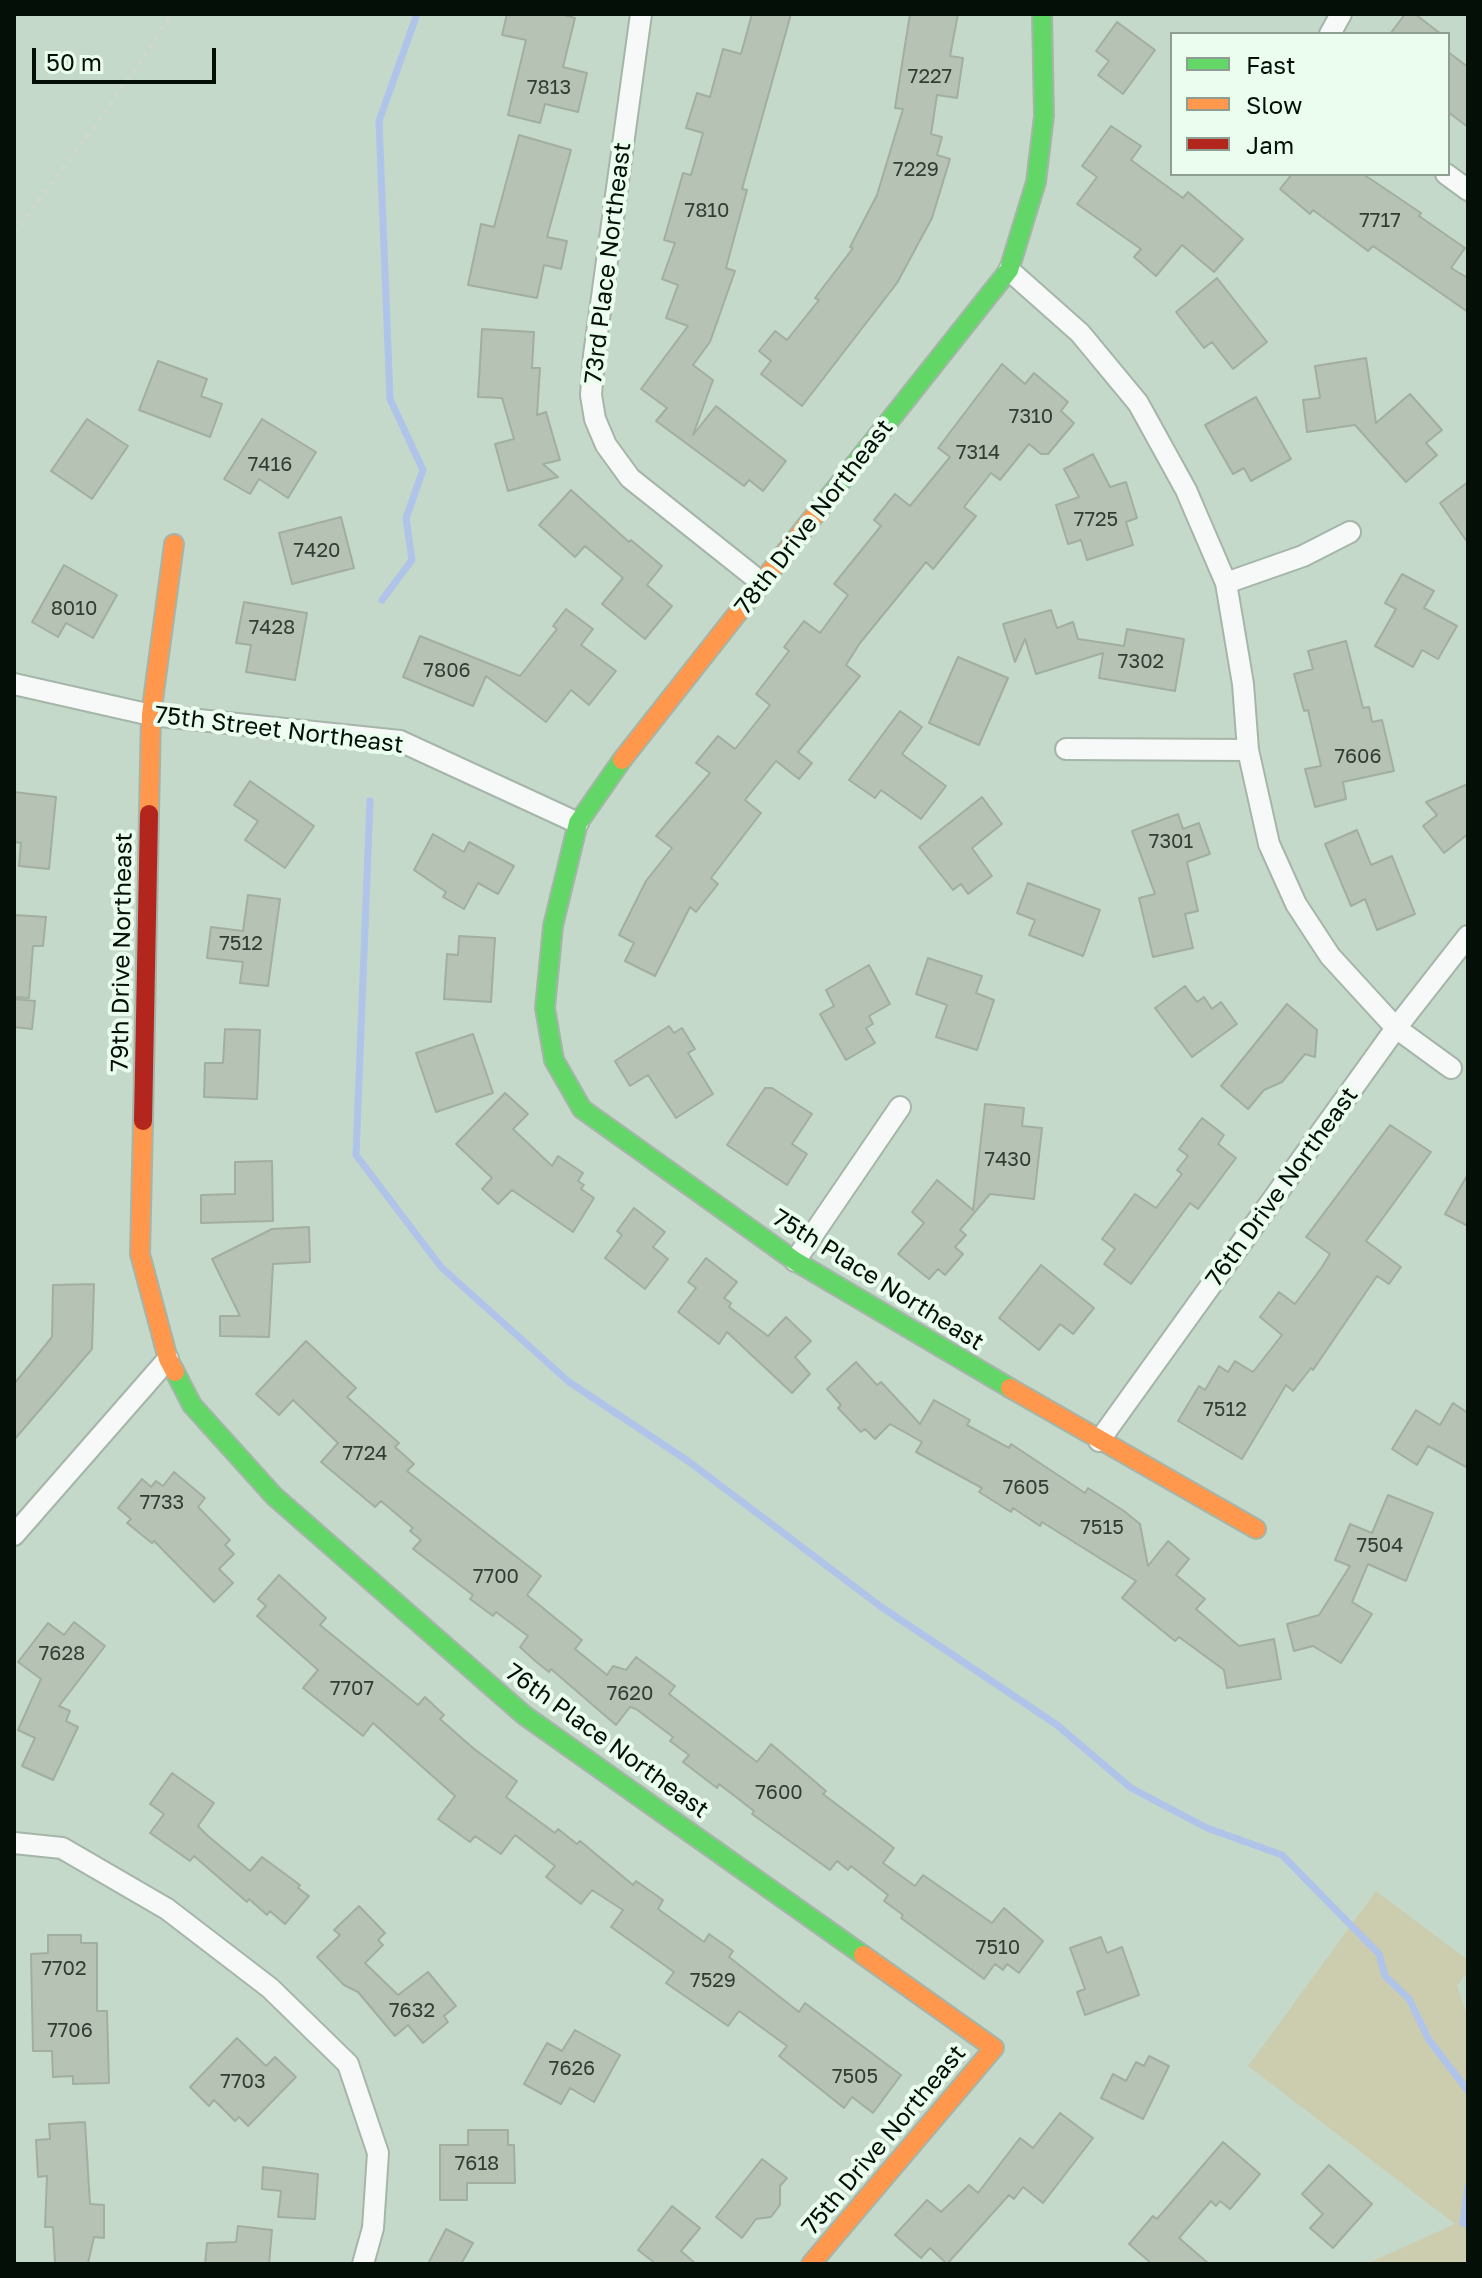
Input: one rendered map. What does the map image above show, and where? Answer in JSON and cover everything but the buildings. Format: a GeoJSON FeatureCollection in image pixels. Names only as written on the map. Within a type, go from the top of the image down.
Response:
{"type":"FeatureCollection","features":[{"type":"Feature","properties":{"kind":"street","name":"73rd Place Northeast"},"geometry":{"type":"LineString","coordinates":[[641,14],[594,355],[591,395],[595,419],[606,445],[630,478],[762,583]]}},
{"type":"Feature","properties":{"kind":"street","name":"78th Drive Northeast"},"geometry":{"type":"LineString","coordinates":[[545,1008],[553,926],[578,823],[609,776],[1009,270],[1036,182],[1044,116],[1042,14]]}},
{"type":"Feature","properties":{"kind":"street"},"geometry":{"type":"LineString","coordinates":[[1331,32],[1341,14]]}},
{"type":"Feature","properties":{"kind":"street"},"geometry":{"type":"LineString","coordinates":[[1449,176],[1468,190]]}},
{"type":"Feature","properties":{"kind":"street"},"geometry":{"type":"LineString","coordinates":[[1009,270],[1080,333],[1138,403],[1186,490],[1226,583],[1243,684],[1248,750],[1269,844],[1296,904],[1330,956],[1396,1028],[1451,1068]]}},
{"type":"Feature","properties":{"kind":"street"},"geometry":{"type":"LineString","coordinates":[[1226,583],[1303,556],[1350,532]]}},
{"type":"Feature","properties":{"kind":"street","name":"79th Drive Northeast"},"geometry":{"type":"LineString","coordinates":[[168,1359],[140,1254],[151,715],[174,544]]}},
{"type":"Feature","properties":{"kind":"street","name":"75th Street Northeast"},"geometry":{"type":"LineString","coordinates":[[14,684],[151,715],[400,741],[578,823]]}},
{"type":"Feature","properties":{"kind":"street"},"geometry":{"type":"LineString","coordinates":[[1066,749],[1248,750]]}},
{"type":"Feature","properties":{"kind":"street","name":"76th Drive Northeast"},"geometry":{"type":"LineString","coordinates":[[1099,1441],[1396,1028],[1468,936]]}},
{"type":"Feature","properties":{"kind":"street","name":"75th Place Northeast"},"geometry":{"type":"LineString","coordinates":[[545,1008],[554,1060],[582,1109],[795,1261],[1099,1441],[1256,1529]]}},
{"type":"Feature","properties":{"kind":"street"},"geometry":{"type":"LineString","coordinates":[[795,1261],[900,1107]]}},
{"type":"Feature","properties":{"kind":"street"},"geometry":{"type":"LineString","coordinates":[[14,1535],[168,1359]]}},
{"type":"Feature","properties":{"kind":"street","name":"76th Place Northeast"},"geometry":{"type":"LineString","coordinates":[[168,1359],[192,1405],[274,1496],[524,1715],[994,2048]]}},
{"type":"Feature","properties":{"kind":"street"},"geometry":{"type":"LineString","coordinates":[[14,1843],[62,1848],[167,1909],[270,1988],[348,2064],[378,2153],[373,2228],[363,2264]]}},
{"type":"Feature","properties":{"kind":"street","name":"75th Drive Northeast"},"geometry":{"type":"LineString","coordinates":[[811,2264],[994,2048]]}},
{"type":"Feature","properties":{"kind":"path"},"geometry":{"type":"LineString","coordinates":[[14,233],[109,107],[172,14]]}},
{"type":"Feature","properties":{"kind":"green space"},"geometry":{"type":"Polygon","coordinates":[[[1376,1891],[1468,1960],[1468,1971],[1457,1986],[1468,2017],[1468,2264],[1366,2264],[1455,2224],[1248,2066],[1376,1891]]]}},
{"type":"Feature","properties":{"kind":"waterway"},"geometry":{"type":"LineString","coordinates":[[382,600],[412,560],[406,518],[423,470],[390,399],[379,121],[417,14]]}},
{"type":"Feature","properties":{"kind":"waterway"},"geometry":{"type":"LineString","coordinates":[[370,801],[356,1155],[441,1267],[569,1382],[688,1461],[880,1606],[1057,1725],[1131,1788],[1207,1828],[1282,1855],[1379,1954],[1385,1976],[1409,1999],[1429,2040],[1468,2091]]}},
{"type":"Feature","properties":{"kind":"waterway"},"geometry":{"type":"LineString","coordinates":[[1468,2187],[1463,2223],[1468,2225]]}},
{"type":"Feature","properties":{"kind":"traffic: fast"},"geometry":{"type":"LineString","coordinates":[[825,502],[1009,270],[1036,182],[1044,116],[1042,14]]}},
{"type":"Feature","properties":{"kind":"traffic: fast"},"geometry":{"type":"LineString","coordinates":[[622,760],[578,823],[553,926],[545,1008],[554,1060],[582,1109],[795,1261],[1010,1388]]}},
{"type":"Feature","properties":{"kind":"traffic: fast"},"geometry":{"type":"LineString","coordinates":[[175,1372],[192,1405],[274,1496],[524,1715],[863,1955]]}},
{"type":"Feature","properties":{"kind":"traffic: slow"},"geometry":{"type":"LineString","coordinates":[[622,760],[825,502]]}},
{"type":"Feature","properties":{"kind":"traffic: slow"},"geometry":{"type":"LineString","coordinates":[[149,814],[151,715],[174,544]]}},
{"type":"Feature","properties":{"kind":"traffic: slow"},"geometry":{"type":"LineString","coordinates":[[143,1121],[140,1254],[168,1359],[175,1372]]}},
{"type":"Feature","properties":{"kind":"traffic: slow"},"geometry":{"type":"LineString","coordinates":[[1010,1388],[1256,1529]]}},
{"type":"Feature","properties":{"kind":"traffic: slow"},"geometry":{"type":"LineString","coordinates":[[811,2264],[994,2048],[863,1955]]}},
{"type":"Feature","properties":{"kind":"traffic: jam"},"geometry":{"type":"LineString","coordinates":[[143,1121],[149,814]]}}]}
